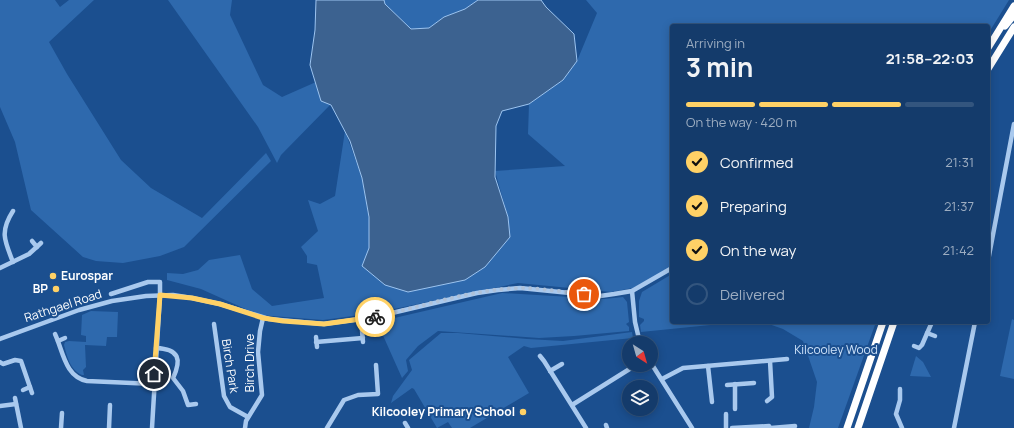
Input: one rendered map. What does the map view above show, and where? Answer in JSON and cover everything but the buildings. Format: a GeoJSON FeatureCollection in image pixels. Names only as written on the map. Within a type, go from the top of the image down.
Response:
{"type":"FeatureCollection","features":[{"type":"Feature","properties":{"kind":"highway"},"geometry":{"type":"LineString","coordinates":[[990,45],[1014,6]]}},
{"type":"Feature","properties":{"kind":"highway"},"geometry":{"type":"LineString","coordinates":[[995,36],[1014,15]]}},
{"type":"Feature","properties":{"kind":"highway"},"geometry":{"type":"LineString","coordinates":[[990,66],[1014,27]]}},
{"type":"Feature","properties":{"kind":"highway"},"geometry":{"type":"LineString","coordinates":[[847,428],[882,324]]}},
{"type":"Feature","properties":{"kind":"highway"},"geometry":{"type":"LineString","coordinates":[[858,428],[893,324]]}},
{"type":"Feature","properties":{"kind":"street"},"geometry":{"type":"LineString","coordinates":[[990,250],[1014,124]]}},
{"type":"Feature","properties":{"kind":"street"},"geometry":{"type":"LineString","coordinates":[[13,211],[7,216],[2,224],[1,235],[13,262]]}},
{"type":"Feature","properties":{"kind":"street"},"geometry":{"type":"LineString","coordinates":[[3,212],[7,216]]}},
{"type":"Feature","properties":{"kind":"street"},"geometry":{"type":"LineString","coordinates":[[32,241],[36,247]]}},
{"type":"Feature","properties":{"kind":"street"},"geometry":{"type":"LineString","coordinates":[[0,268],[29,254],[41,243]]}},
{"type":"Feature","properties":{"kind":"street","name":"Rathgael Road"},"geometry":{"type":"LineString","coordinates":[[0,339],[60,316],[105,303],[146,296],[160,295],[192,298],[220,304],[263,318],[324,324],[382,316],[477,293],[498,290],[520,288],[538,289],[600,296],[632,291],[670,269]]}},
{"type":"Feature","properties":{"kind":"street"},"geometry":{"type":"LineString","coordinates":[[111,294],[148,282],[160,282],[152,428]]}},
{"type":"Feature","properties":{"kind":"street"},"geometry":{"type":"LineString","coordinates":[[632,291],[635,322],[638,336]]}},
{"type":"Feature","properties":{"kind":"street","name":"Birch Drive"},"geometry":{"type":"LineString","coordinates":[[245,428],[248,417],[262,395],[258,352],[260,330],[263,318]]}},
{"type":"Feature","properties":{"kind":"street"},"geometry":{"type":"LineString","coordinates":[[316,342],[363,340],[361,319]]}},
{"type":"Feature","properties":{"kind":"street","name":"Birch Park"},"geometry":{"type":"LineString","coordinates":[[214,324],[224,396],[230,407],[248,417]]}},
{"type":"Feature","properties":{"kind":"street"},"geometry":{"type":"LineString","coordinates":[[914,346],[919,348],[922,345],[931,324]]}},
{"type":"Feature","properties":{"kind":"street"},"geometry":{"type":"LineString","coordinates":[[954,428],[975,324]]}},
{"type":"Feature","properties":{"kind":"street","name":"Birch Park"},"geometry":{"type":"LineString","coordinates":[[209,330],[215,330]]}},
{"type":"Feature","properties":{"kind":"street"},"geometry":{"type":"LineString","coordinates":[[927,333],[936,336]]}},
{"type":"Feature","properties":{"kind":"street"},"geometry":{"type":"LineString","coordinates":[[55,334],[67,366],[78,378],[88,380],[154,384]]}},
{"type":"Feature","properties":{"kind":"street"},"geometry":{"type":"LineString","coordinates":[[58,341],[65,338]]}},
{"type":"Feature","properties":{"kind":"street"},"geometry":{"type":"LineString","coordinates":[[169,348],[172,344]]}},
{"type":"Feature","properties":{"kind":"street"},"geometry":{"type":"LineString","coordinates":[[156,348],[169,348],[176,355],[179,361],[178,368],[173,378],[183,391],[188,405],[196,404]]}},
{"type":"Feature","properties":{"kind":"street"},"geometry":{"type":"LineString","coordinates":[[540,356],[586,428]]}},
{"type":"Feature","properties":{"kind":"street"},"geometry":{"type":"LineString","coordinates":[[0,362],[4,364],[15,360],[21,361],[32,393]]}},
{"type":"Feature","properties":{"kind":"street"},"geometry":{"type":"LineString","coordinates":[[662,379],[683,368],[787,360]]}},
{"type":"Feature","properties":{"kind":"street"},"geometry":{"type":"LineString","coordinates":[[767,401],[772,397],[770,361]]}},
{"type":"Feature","properties":{"kind":"street"},"geometry":{"type":"LineString","coordinates":[[550,371],[562,364]]}},
{"type":"Feature","properties":{"kind":"street"},"geometry":{"type":"LineString","coordinates":[[327,428],[344,400],[358,396],[378,394],[376,365]]}},
{"type":"Feature","properties":{"kind":"street"},"geometry":{"type":"LineString","coordinates":[[708,366],[712,402]]}},
{"type":"Feature","properties":{"kind":"street"},"geometry":{"type":"LineString","coordinates":[[572,405],[625,372]]}},
{"type":"Feature","properties":{"kind":"street"},"geometry":{"type":"LineString","coordinates":[[657,372],[690,427]]}},
{"type":"Feature","properties":{"kind":"street"},"geometry":{"type":"LineString","coordinates":[[727,385],[754,382]]}},
{"type":"Feature","properties":{"kind":"street"},"geometry":{"type":"LineString","coordinates":[[735,384],[735,409]]}},
{"type":"Feature","properties":{"kind":"street"},"geometry":{"type":"LineString","coordinates":[[23,390],[30,387]]}},
{"type":"Feature","properties":{"kind":"street"},"geometry":{"type":"LineString","coordinates":[[900,389],[900,400],[896,414],[902,428]]}},
{"type":"Feature","properties":{"kind":"street"},"geometry":{"type":"LineString","coordinates":[[15,398],[21,428]]}},
{"type":"Feature","properties":{"kind":"street"},"geometry":{"type":"LineString","coordinates":[[0,406],[16,404]]}},
{"type":"Feature","properties":{"kind":"street"},"geometry":{"type":"LineString","coordinates":[[109,428],[110,405]]}},
{"type":"Feature","properties":{"kind":"street"},"geometry":{"type":"LineString","coordinates":[[61,428],[62,413]]}},
{"type":"Feature","properties":{"kind":"street"},"geometry":{"type":"LineString","coordinates":[[726,414],[726,428]]}},
{"type":"Feature","properties":{"kind":"street"},"geometry":{"type":"LineString","coordinates":[[405,423],[408,428]]}},
{"type":"Feature","properties":{"kind":"street"},"geometry":{"type":"LineString","coordinates":[[732,428],[769,426],[770,428],[795,426]]}},
{"type":"Feature","properties":{"kind":"green space"},"geometry":{"type":"Polygon","coordinates":[[[0,0],[55,0],[60,7],[69,0],[94,0],[49,42],[67,74],[121,160],[151,188],[202,218],[266,153],[271,161],[184,247],[160,256],[123,263],[96,261],[83,257],[31,210],[15,142],[0,107],[0,0]]]}},
{"type":"Feature","properties":{"kind":"green space"},"geometry":{"type":"Polygon","coordinates":[[[168,0],[232,0],[230,15],[263,85],[282,97],[316,82],[321,101],[331,104],[281,155],[277,163],[258,127],[168,0]]]}},
{"type":"Feature","properties":{"kind":"green space"},"geometry":{"type":"Polygon","coordinates":[[[384,0],[478,0],[465,9],[444,17],[429,28],[411,29],[385,4],[384,0]]]}},
{"type":"Feature","properties":{"kind":"green space"},"geometry":{"type":"Polygon","coordinates":[[[586,0],[1009,0],[990,31],[990,24],[670,24],[670,268],[633,288],[611,292],[518,283],[375,313],[323,320],[259,315],[201,289],[167,280],[167,273],[183,274],[198,270],[209,260],[240,255],[252,289],[272,306],[324,298],[317,265],[307,263],[307,256],[301,247],[318,231],[308,200],[320,204],[335,196],[345,131],[362,178],[369,219],[369,248],[510,237],[508,217],[495,171],[565,166],[528,134],[529,104],[563,80],[577,61],[597,13],[586,0]]]}},
{"type":"Feature","properties":{"kind":"green space","name":"Kilcooley Wood"},"geometry":{"type":"Polygon","coordinates":[[[670,275],[670,324],[720,324],[641,332],[640,325],[644,319],[639,317],[639,301],[642,292],[670,275]]]}},
{"type":"Feature","properties":{"kind":"green space"},"geometry":{"type":"Polygon","coordinates":[[[502,293],[604,299],[623,297],[627,302],[629,322],[626,324],[629,327],[629,331],[539,338],[438,331],[418,346],[406,360],[408,371],[402,378],[377,322],[502,293]]]}},
{"type":"Feature","properties":{"kind":"green space"},"geometry":{"type":"Polygon","coordinates":[[[91,311],[118,312],[117,337],[107,337],[106,346],[85,345],[86,367],[83,370],[84,375],[82,375],[72,366],[64,345],[65,342],[69,341],[86,342],[86,336],[81,335],[82,315],[91,311]]]}},
{"type":"Feature","properties":{"kind":"green space"},"geometry":{"type":"Polygon","coordinates":[[[1012,319],[1014,320],[1014,379],[1000,376],[1012,319]]]}},
{"type":"Feature","properties":{"kind":"green space","name":"Kilcooley Wood"},"geometry":{"type":"Polygon","coordinates":[[[769,324],[875,324],[838,428],[809,428],[814,407],[817,382],[803,341],[783,329],[769,324]]]}},
{"type":"Feature","properties":{"kind":"green space"},"geometry":{"type":"Polygon","coordinates":[[[632,332],[633,336],[622,336],[622,339],[531,348],[524,346],[508,357],[529,393],[470,428],[452,428],[448,422],[437,428],[412,388],[391,403],[393,396],[412,370],[409,360],[441,333],[563,341],[632,332]]]}},
{"type":"Feature","properties":{"kind":"green space"},"geometry":{"type":"Polygon","coordinates":[[[916,356],[923,362],[931,377],[910,376],[916,356]]]}},
{"type":"Feature","properties":{"kind":"shaded area"},"geometry":{"type":"Polygon","coordinates":[[[316,0],[384,0],[385,4],[411,29],[429,28],[444,17],[465,9],[478,0],[541,0],[546,7],[574,34],[577,61],[563,80],[529,104],[502,111],[496,126],[495,177],[508,217],[510,237],[485,267],[465,280],[408,292],[385,285],[362,266],[369,248],[369,217],[362,178],[350,141],[331,105],[321,101],[310,65],[315,30],[316,0]]]}},
{"type":"Feature","properties":{"kind":"way so far"},"geometry":{"type":"LineString","coordinates":[[375,317],[477,293],[498,290],[520,288],[584,294]]}},
{"type":"Feature","properties":{"kind":"place","name":"Eurospar"},"geometry":{"type":"Point","coordinates":[53,276]}},
{"type":"Feature","properties":{"kind":"place","name":"BP"},"geometry":{"type":"Point","coordinates":[56,289]}},
{"type":"Feature","properties":{"kind":"place","name":"Kilcooley Primary School"},"geometry":{"type":"Point","coordinates":[523,412]}},
{"type":"Feature","properties":{"kind":"route"},"geometry":{"type":"LineString","coordinates":[[154,374],[160,295],[173,295],[192,298],[220,304],[263,318],[283,321],[324,324],[375,317]]}}]}
